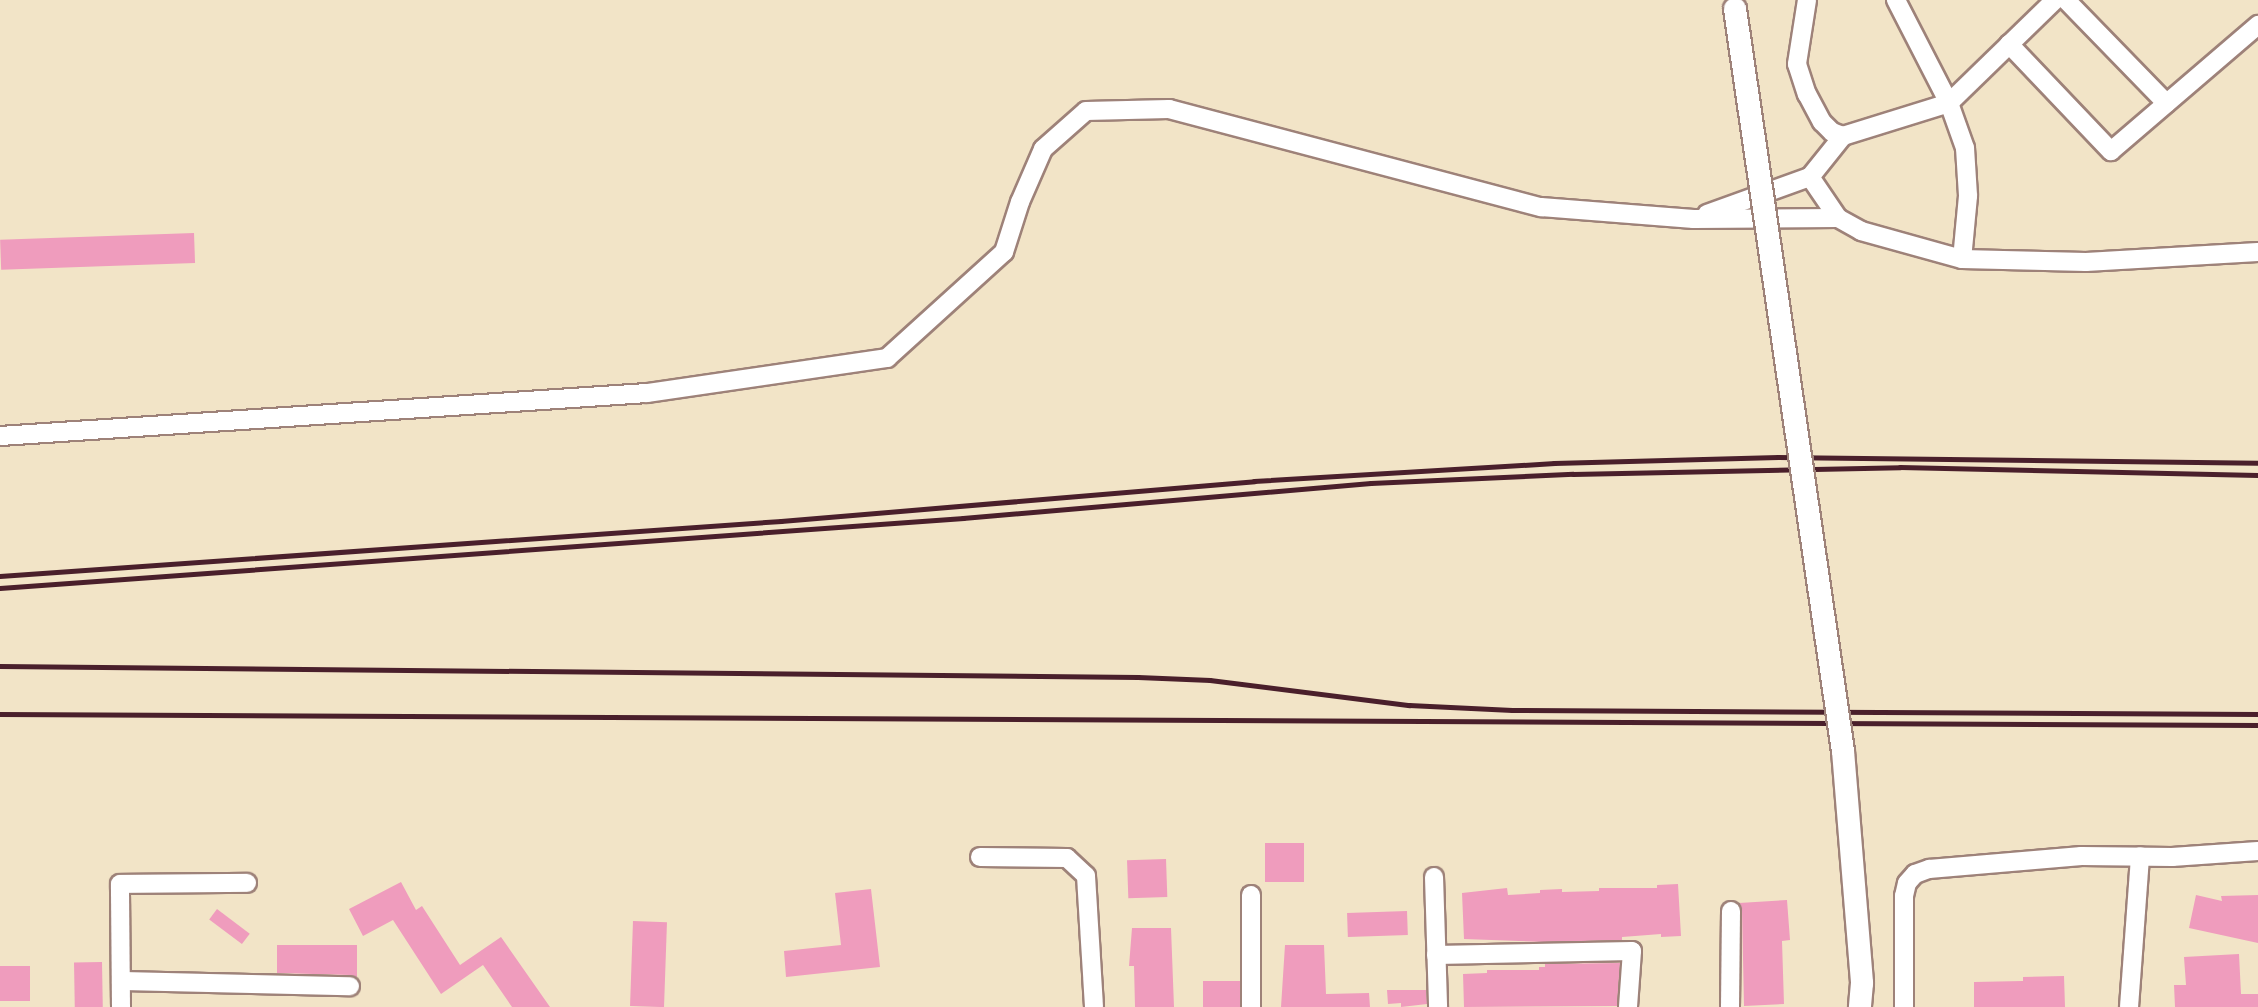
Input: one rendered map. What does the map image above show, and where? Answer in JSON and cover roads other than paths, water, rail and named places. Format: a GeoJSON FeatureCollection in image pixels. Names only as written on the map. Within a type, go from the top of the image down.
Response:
{"type":"FeatureCollection","features":[{"type":"Feature","properties":{"kind":"street"},"geometry":{"type":"LineString","coordinates":[[1807,0],[1797,64],[1807,94],[1822,122],[1832,132],[1843,136]]}},
{"type":"Feature","properties":{"kind":"street"},"geometry":{"type":"LineString","coordinates":[[1896,0],[1950,103],[1965,148],[1968,196],[1962,259]]}},
{"type":"Feature","properties":{"kind":"street"},"geometry":{"type":"LineString","coordinates":[[1694,219],[1810,177],[1843,136],[1950,103],[2055,0]]}},
{"type":"Feature","properties":{"kind":"street"},"geometry":{"type":"LineString","coordinates":[[2066,0],[2166,103]]}},
{"type":"Feature","properties":{"kind":"street"},"geometry":{"type":"LineString","coordinates":[[1735,9],[1843,751],[1863,983],[1860,1007]]}},
{"type":"Feature","properties":{"kind":"street"},"geometry":{"type":"LineString","coordinates":[[2009,44],[2111,152],[2258,24]]}},
{"type":"Feature","properties":{"kind":"street"},"geometry":{"type":"LineString","coordinates":[[0,436],[647,393],[887,358],[1004,252],[1020,202],[1043,149],[1086,111],[1169,109],[1541,207],[1694,219],[1838,218]]}},
{"type":"Feature","properties":{"kind":"street"},"geometry":{"type":"LineString","coordinates":[[1810,177],[1838,218],[1861,231],[1962,259],[2085,262],[2258,252]]}},
{"type":"Feature","properties":{"kind":"street"},"geometry":{"type":"LineString","coordinates":[[1904,1007],[1905,896],[1907,883],[1915,874],[1929,869],[2081,856],[2258,851]]}},
{"type":"Feature","properties":{"kind":"street"},"geometry":{"type":"LineString","coordinates":[[2129,1007],[2139,856]]}},
{"type":"Feature","properties":{"kind":"street"},"geometry":{"type":"LineString","coordinates":[[980,857],[1067,858],[1086,876],[1094,1007]]}},
{"type":"Feature","properties":{"kind":"street"},"geometry":{"type":"LineString","coordinates":[[1434,877],[1438,1007]]}},
{"type":"Feature","properties":{"kind":"street"},"geometry":{"type":"LineString","coordinates":[[121,1007],[120,884],[247,883]]}},
{"type":"Feature","properties":{"kind":"street"},"geometry":{"type":"LineString","coordinates":[[1251,895],[1251,1007]]}},
{"type":"Feature","properties":{"kind":"street"},"geometry":{"type":"LineString","coordinates":[[1730,1007],[1731,911]]}},
{"type":"Feature","properties":{"kind":"street"},"geometry":{"type":"LineString","coordinates":[[1436,955],[1632,951],[1628,1007]]}},
{"type":"Feature","properties":{"kind":"street"},"geometry":{"type":"LineString","coordinates":[[121,981],[350,986]]}},
{"type":"Feature","properties":{"kind":"railway"},"geometry":{"type":"LineString","coordinates":[[0,576],[781,521],[1254,481],[1554,463],[1778,457],[2258,463]]}},
{"type":"Feature","properties":{"kind":"railway"},"geometry":{"type":"LineString","coordinates":[[0,588],[963,518],[1371,483],[1573,474],[1900,467],[2258,475]]}},
{"type":"Feature","properties":{"kind":"railway"},"geometry":{"type":"LineString","coordinates":[[0,666],[1138,677],[1210,680],[1409,705],[1512,710],[2258,714]]}},
{"type":"Feature","properties":{"kind":"railway"},"geometry":{"type":"LineString","coordinates":[[0,714],[2258,725]]}}]}
